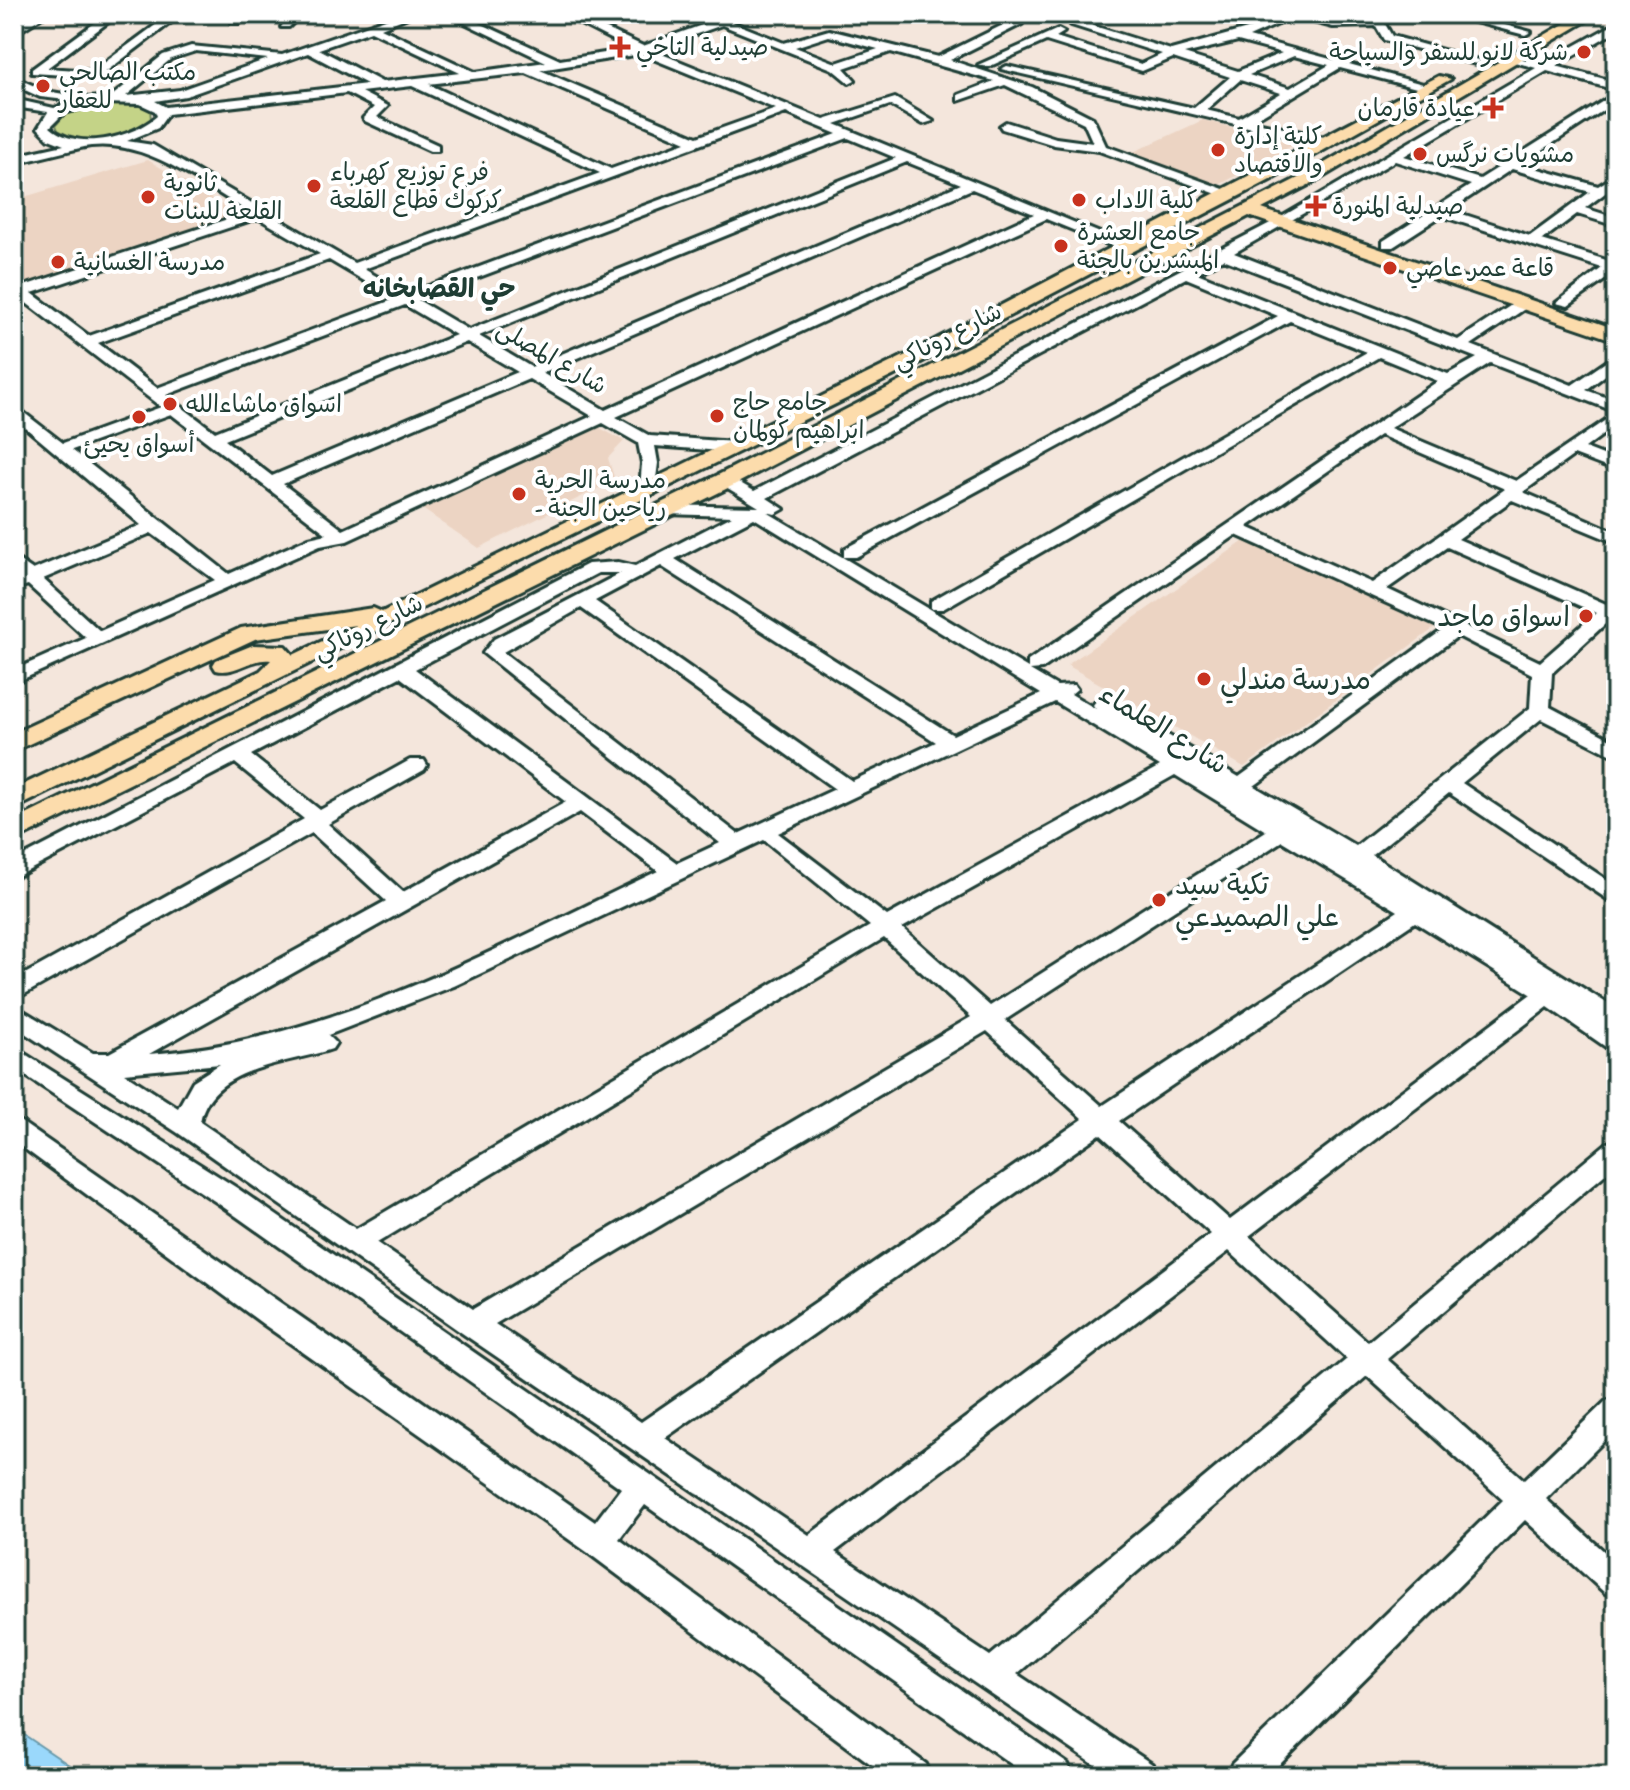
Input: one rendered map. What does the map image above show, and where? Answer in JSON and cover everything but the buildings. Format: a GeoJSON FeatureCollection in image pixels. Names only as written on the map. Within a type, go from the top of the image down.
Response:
{"type":"FeatureCollection","features":[{"type":"Feature","properties":{"kind":"main road","name":"شارع روناكي"},"geometry":{"type":"LineString","coordinates":[[14,800],[735,447],[1127,247],[1248,202],[1329,142],[1560,14]]}},
{"type":"Feature","properties":{"kind":"main road","name":"شارع روناكي"},"geometry":{"type":"LineString","coordinates":[[14,832],[724,481],[1073,301],[1248,202],[1515,59],[1585,15]]}},
{"type":"Feature","properties":{"kind":"main road"},"geometry":{"type":"LineString","coordinates":[[1248,202],[1616,335]]}},
{"type":"Feature","properties":{"kind":"main road"},"geometry":{"type":"LineString","coordinates":[[1290,218],[1388,244],[1616,321]]}},
{"type":"Feature","properties":{"kind":"main road"},"geometry":{"type":"LineString","coordinates":[[1044,290],[1073,301]]}},
{"type":"Feature","properties":{"kind":"main road"},"geometry":{"type":"LineString","coordinates":[[14,743],[249,633],[405,608]]}},
{"type":"Feature","properties":{"kind":"main road"},"geometry":{"type":"LineString","coordinates":[[14,763],[253,652],[265,650],[283,654],[284,660],[269,675]]}},
{"type":"Feature","properties":{"kind":"street"},"geometry":{"type":"LineString","coordinates":[[14,32],[42,14]]}},
{"type":"Feature","properties":{"kind":"street"},"geometry":{"type":"LineString","coordinates":[[114,14],[36,71],[95,75],[169,20]]}},
{"type":"Feature","properties":{"kind":"street"},"geometry":{"type":"LineString","coordinates":[[285,25],[297,14]]}},
{"type":"Feature","properties":{"kind":"street"},"geometry":{"type":"LineString","coordinates":[[359,14],[405,16]]}},
{"type":"Feature","properties":{"kind":"street"},"geometry":{"type":"LineString","coordinates":[[451,14],[559,64]]}},
{"type":"Feature","properties":{"kind":"street"},"geometry":{"type":"LineString","coordinates":[[566,14],[642,50],[1127,247]]}},
{"type":"Feature","properties":{"kind":"street"},"geometry":{"type":"LineString","coordinates":[[142,100],[162,110],[527,69],[642,50],[743,14]]}},
{"type":"Feature","properties":{"kind":"street"},"geometry":{"type":"LineString","coordinates":[[939,61],[1018,22],[1011,14]]}},
{"type":"Feature","properties":{"kind":"street"},"geometry":{"type":"LineString","coordinates":[[971,69],[1047,38],[1091,14]]}},
{"type":"Feature","properties":{"kind":"street"},"geometry":{"type":"LineString","coordinates":[[1216,14],[1262,28]]}},
{"type":"Feature","properties":{"kind":"street"},"geometry":{"type":"LineString","coordinates":[[1047,38],[1142,68],[1174,53],[1238,38],[1294,14],[1333,24],[1379,23],[1395,14]]}},
{"type":"Feature","properties":{"kind":"street"},"geometry":{"type":"LineString","coordinates":[[1450,14],[1525,32]]}},
{"type":"Feature","properties":{"kind":"street"},"geometry":{"type":"LineString","coordinates":[[19,153],[47,118],[80,103],[116,98],[142,100],[182,93],[405,16]]}},
{"type":"Feature","properties":{"kind":"street"},"geometry":{"type":"LineString","coordinates":[[723,22],[788,45],[836,67],[849,80]]}},
{"type":"Feature","properties":{"kind":"street"},"geometry":{"type":"LineString","coordinates":[[1075,23],[1290,92]]}},
{"type":"Feature","properties":{"kind":"street"},"geometry":{"type":"LineString","coordinates":[[1379,23],[1385,35],[1393,40],[1476,61]]}},
{"type":"Feature","properties":{"kind":"street"},"geometry":{"type":"LineString","coordinates":[[735,843],[492,653],[501,643],[1290,218],[1616,26]]}},
{"type":"Feature","properties":{"kind":"street"},"geometry":{"type":"LineString","coordinates":[[371,27],[476,76]]}},
{"type":"Feature","properties":{"kind":"street"},"geometry":{"type":"LineString","coordinates":[[788,45],[829,33],[971,69],[1005,81],[1089,121],[1101,148]]}},
{"type":"Feature","properties":{"kind":"street"},"geometry":{"type":"LineString","coordinates":[[1238,38],[1428,87]]}},
{"type":"Feature","properties":{"kind":"street"},"geometry":{"type":"LineString","coordinates":[[116,98],[167,57],[195,48],[283,58]]}},
{"type":"Feature","properties":{"kind":"street"},"geometry":{"type":"LineString","coordinates":[[836,67],[894,48]]}},
{"type":"Feature","properties":{"kind":"street"},"geometry":{"type":"LineString","coordinates":[[309,49],[382,87]]}},
{"type":"Feature","properties":{"kind":"street"},"geometry":{"type":"LineString","coordinates":[[1198,111],[1239,75],[1293,52]]}},
{"type":"Feature","properties":{"kind":"street"},"geometry":{"type":"LineString","coordinates":[[123,55],[138,55]]}},
{"type":"Feature","properties":{"kind":"street"},"geometry":{"type":"LineString","coordinates":[[152,56],[167,57]]}},
{"type":"Feature","properties":{"kind":"street"},"geometry":{"type":"LineString","coordinates":[[1515,59],[1616,86]]}},
{"type":"Feature","properties":{"kind":"street"},"geometry":{"type":"LineString","coordinates":[[1243,121],[1338,64]]}},
{"type":"Feature","properties":{"kind":"street"},"geometry":{"type":"LineString","coordinates":[[986,65],[1329,142]]}},
{"type":"Feature","properties":{"kind":"street"},"geometry":{"type":"LineString","coordinates":[[527,69],[697,142]]}},
{"type":"Feature","properties":{"kind":"street"},"geometry":{"type":"LineString","coordinates":[[42,93],[70,73]]}},
{"type":"Feature","properties":{"kind":"street"},"geometry":{"type":"LineString","coordinates":[[14,81],[42,93],[101,99]]}},
{"type":"Feature","properties":{"kind":"street"},"geometry":{"type":"LineString","coordinates":[[962,98],[1005,81]]}},
{"type":"Feature","properties":{"kind":"street"},"geometry":{"type":"LineString","coordinates":[[415,83],[612,174]]}},
{"type":"Feature","properties":{"kind":"street"},"geometry":{"type":"LineString","coordinates":[[349,91],[382,106],[369,118],[434,148]]}},
{"type":"Feature","properties":{"kind":"street"},"geometry":{"type":"LineString","coordinates":[[42,93],[47,118],[56,139],[87,143]]}},
{"type":"Feature","properties":{"kind":"street"},"geometry":{"type":"LineString","coordinates":[[162,110],[182,93]]}},
{"type":"Feature","properties":{"kind":"street"},"geometry":{"type":"LineString","coordinates":[[1388,244],[1616,97]]}},
{"type":"Feature","properties":{"kind":"street"},"geometry":{"type":"LineString","coordinates":[[823,124],[891,101],[927,121]]}},
{"type":"Feature","properties":{"kind":"street"},"geometry":{"type":"LineString","coordinates":[[14,103],[47,118]]}},
{"type":"Feature","properties":{"kind":"street"},"geometry":{"type":"LineString","coordinates":[[353,268],[786,109]]}},
{"type":"Feature","properties":{"kind":"street"},"geometry":{"type":"LineString","coordinates":[[19,153],[108,142],[150,129],[163,117],[162,110]]}},
{"type":"Feature","properties":{"kind":"street"},"geometry":{"type":"LineString","coordinates":[[1006,126],[1054,141],[1101,148],[1248,202]]}},
{"type":"Feature","properties":{"kind":"street"},"geometry":{"type":"LineString","coordinates":[[149,148],[150,129]]}},
{"type":"Feature","properties":{"kind":"street"},"geometry":{"type":"LineString","coordinates":[[155,394],[847,134]]}},
{"type":"Feature","properties":{"kind":"street","name":"شارع المصلى"},"geometry":{"type":"LineString","coordinates":[[108,142],[149,148],[646,441],[735,447]]}},
{"type":"Feature","properties":{"kind":"street"},"geometry":{"type":"LineString","coordinates":[[1394,157],[1482,184]]}},
{"type":"Feature","properties":{"kind":"street"},"geometry":{"type":"LineString","coordinates":[[213,439],[907,158]]}},
{"type":"Feature","properties":{"kind":"street"},"geometry":{"type":"LineString","coordinates":[[1511,165],[1600,191]]}},
{"type":"Feature","properties":{"kind":"street"},"geometry":{"type":"LineString","coordinates":[[1531,241],[1616,179]]}},
{"type":"Feature","properties":{"kind":"street"},"geometry":{"type":"LineString","coordinates":[[271,483],[970,185]]}},
{"type":"Feature","properties":{"kind":"street"},"geometry":{"type":"LineString","coordinates":[[1575,209],[1616,222]]}},
{"type":"Feature","properties":{"kind":"street"},"geometry":{"type":"LineString","coordinates":[[1440,211],[1615,268]]}},
{"type":"Feature","properties":{"kind":"street"},"geometry":{"type":"LineString","coordinates":[[18,289],[260,213]]}},
{"type":"Feature","properties":{"kind":"street"},"geometry":{"type":"LineString","coordinates":[[14,677],[315,542],[341,537],[1043,215]]}},
{"type":"Feature","properties":{"kind":"street"},"geometry":{"type":"LineString","coordinates":[[1224,254],[1616,407]]}},
{"type":"Feature","properties":{"kind":"street"},"geometry":{"type":"LineString","coordinates":[[87,342],[331,255]]}},
{"type":"Feature","properties":{"kind":"street"},"geometry":{"type":"LineString","coordinates":[[1563,303],[1615,268]]}},
{"type":"Feature","properties":{"kind":"street"},"geometry":{"type":"LineString","coordinates":[[1188,274],[1449,380]]}},
{"type":"Feature","properties":{"kind":"street"},"geometry":{"type":"LineString","coordinates":[[18,289],[341,537]]}},
{"type":"Feature","properties":{"kind":"street"},"geometry":{"type":"LineString","coordinates":[[1460,346],[1524,303]]}},
{"type":"Feature","properties":{"kind":"street"},"geometry":{"type":"LineString","coordinates":[[850,553],[1290,315]]}},
{"type":"Feature","properties":{"kind":"street"},"geometry":{"type":"LineString","coordinates":[[937,605],[1379,351]]}},
{"type":"Feature","properties":{"kind":"street"},"geometry":{"type":"LineString","coordinates":[[1035,665],[1449,380],[1489,357]]}},
{"type":"Feature","properties":{"kind":"street"},"geometry":{"type":"LineString","coordinates":[[1575,390],[1616,360]]}},
{"type":"Feature","properties":{"kind":"street"},"geometry":{"type":"LineString","coordinates":[[61,449],[173,408]]}},
{"type":"Feature","properties":{"kind":"street"},"geometry":{"type":"LineString","coordinates":[[14,410],[153,526],[227,581]]}},
{"type":"Feature","properties":{"kind":"street"},"geometry":{"type":"LineString","coordinates":[[1374,590],[1616,418]]}},
{"type":"Feature","properties":{"kind":"street"},"geometry":{"type":"LineString","coordinates":[[1379,429],[1616,538]]}},
{"type":"Feature","properties":{"kind":"street"},"geometry":{"type":"LineString","coordinates":[[646,441],[650,463],[648,490]]}},
{"type":"Feature","properties":{"kind":"street"},"geometry":{"type":"LineString","coordinates":[[1573,449],[1616,466]]}},
{"type":"Feature","properties":{"kind":"street","name":"شارع العلماء"},"geometry":{"type":"LineString","coordinates":[[724,481],[1072,695],[1240,786],[1357,856],[1532,963],[1616,1021]]}},
{"type":"Feature","properties":{"kind":"street","name":"شارع العلماء"},"geometry":{"type":"LineString","coordinates":[[665,509],[758,504],[850,553],[1035,665],[1173,767],[1548,994],[1616,1045]]}},
{"type":"Feature","properties":{"kind":"street"},"geometry":{"type":"LineString","coordinates":[[22,581],[153,526]]}},
{"type":"Feature","properties":{"kind":"street"},"geometry":{"type":"LineString","coordinates":[[1236,528],[1457,628],[1542,671]]}},
{"type":"Feature","properties":{"kind":"street"},"geometry":{"type":"LineString","coordinates":[[1357,856],[1540,710],[1542,671],[1611,607],[1444,539]]}},
{"type":"Feature","properties":{"kind":"street"},"geometry":{"type":"LineString","coordinates":[[662,559],[952,743]]}},
{"type":"Feature","properties":{"kind":"street"},"geometry":{"type":"LineString","coordinates":[[14,562],[22,581],[98,639]]}},
{"type":"Feature","properties":{"kind":"street"},"geometry":{"type":"LineString","coordinates":[[14,870],[594,568],[618,567],[636,572]]}},
{"type":"Feature","properties":{"kind":"street"},"geometry":{"type":"LineString","coordinates":[[583,601],[850,790]]}},
{"type":"Feature","properties":{"kind":"street"},"geometry":{"type":"LineString","coordinates":[[1240,786],[1457,628]]}},
{"type":"Feature","properties":{"kind":"street"},"geometry":{"type":"LineString","coordinates":[[401,668],[674,872]]}},
{"type":"Feature","properties":{"kind":"street"},"geometry":{"type":"LineString","coordinates":[[187,1126],[190,1103],[202,1086],[247,1057],[404,998],[952,743],[1072,695]]}},
{"type":"Feature","properties":{"kind":"street"},"geometry":{"type":"LineString","coordinates":[[98,1063],[153,1065],[247,1057],[316,1046],[415,1009],[1072,695]]}},
{"type":"Feature","properties":{"kind":"street"},"geometry":{"type":"LineString","coordinates":[[1540,710],[1616,750]]}},
{"type":"Feature","properties":{"kind":"street"},"geometry":{"type":"LineString","coordinates":[[236,754],[316,821],[401,902]]}},
{"type":"Feature","properties":{"kind":"street"},"geometry":{"type":"LineString","coordinates":[[14,991],[417,765]]}},
{"type":"Feature","properties":{"kind":"street"},"geometry":{"type":"LineString","coordinates":[[356,1242],[886,927],[1173,767]]}},
{"type":"Feature","properties":{"kind":"street"},"geometry":{"type":"LineString","coordinates":[[1450,784],[1612,888]]}},
{"type":"Feature","properties":{"kind":"street"},"geometry":{"type":"LineString","coordinates":[[98,1063],[579,804]]}},
{"type":"Feature","properties":{"kind":"street"},"geometry":{"type":"LineString","coordinates":[[472,1324],[988,1019],[1280,832]]}},
{"type":"Feature","properties":{"kind":"street"},"geometry":{"type":"LineString","coordinates":[[774,839],[886,927],[1616,1582]]}},
{"type":"Feature","properties":{"kind":"street"},"geometry":{"type":"LineString","coordinates":[[641,1438],[1101,1120],[1415,911]]}},
{"type":"Feature","properties":{"kind":"street"},"geometry":{"type":"LineString","coordinates":[[810,1553],[1548,994]]}},
{"type":"Feature","properties":{"kind":"street"},"geometry":{"type":"LineString","coordinates":[[14,1014],[49,1038],[98,1063],[472,1324],[1140,1776]]}},
{"type":"Feature","properties":{"kind":"street"},"geometry":{"type":"LineString","coordinates":[[49,1038],[18,1059],[146,1140],[1056,1776]]}},
{"type":"Feature","properties":{"kind":"street"},"geometry":{"type":"LineString","coordinates":[[14,1127],[273,1316],[598,1542],[914,1776]]}},
{"type":"Feature","properties":{"kind":"street"},"geometry":{"type":"LineString","coordinates":[[991,1675],[1616,1150]]}},
{"type":"Feature","properties":{"kind":"street"},"geometry":{"type":"LineString","coordinates":[[546,1419],[571,1391]]}},
{"type":"Feature","properties":{"kind":"street"},"geometry":{"type":"LineString","coordinates":[[1244,1776],[1616,1410]]}},
{"type":"Feature","properties":{"kind":"street"},"geometry":{"type":"LineString","coordinates":[[598,1542],[642,1485]]}},
{"type":"Feature","properties":{"kind":"shaded area"},"geometry":{"type":"Polygon","coordinates":[[[1203,120],[1295,144],[1219,185],[1129,154],[1203,120]]]}},
{"type":"Feature","properties":{"kind":"shaded area"},"geometry":{"type":"Polygon","coordinates":[[[148,160],[240,216],[24,287],[14,279],[14,200],[148,160]]]}},
{"type":"Feature","properties":{"kind":"shaded area","name":"مدرسة الحرية - رياحين الجنة"},"geometry":{"type":"Polygon","coordinates":[[[600,428],[624,441],[608,458],[615,480],[479,548],[421,508],[591,429],[600,428]]]}},
{"type":"Feature","properties":{"kind":"shaded area"},"geometry":{"type":"Polygon","coordinates":[[[1247,539],[1436,627],[1244,767],[1067,665],[1247,539]]]}},
{"type":"Feature","properties":{"kind":"green space"},"geometry":{"type":"Polygon","coordinates":[[[105,103],[133,103],[150,109],[151,120],[131,132],[106,138],[80,138],[58,130],[56,125],[66,113],[105,103]]]}},
{"type":"Feature","properties":{"kind":"water"},"geometry":{"type":"Polygon","coordinates":[[[14,1728],[78,1771],[86,1776],[14,1776],[14,1728]]]}},
{"type":"Feature","properties":{"kind":"place","name":"صيدلية التاخي"},"geometry":{"type":"Point","coordinates":[620,47]}},
{"type":"Feature","properties":{"kind":"place","name":"شركة لانو للسفر والسياحة"},"geometry":{"type":"Point","coordinates":[1584,52]}},
{"type":"Feature","properties":{"kind":"place","name":"مكتب الصالحي للعقار"},"geometry":{"type":"Point","coordinates":[43,86]}},
{"type":"Feature","properties":{"kind":"place","name":"عيادة قارمان"},"geometry":{"type":"Point","coordinates":[1493,108]}},
{"type":"Feature","properties":{"kind":"place","name":"كلية إدارة والاقتصاد"},"geometry":{"type":"Point","coordinates":[1218,150]}},
{"type":"Feature","properties":{"kind":"place","name":"مشويات نرگس"},"geometry":{"type":"Point","coordinates":[1420,154]}},
{"type":"Feature","properties":{"kind":"place","name":"فرع توزيع كهرباء كركوك قطاع القلعة"},"geometry":{"type":"Point","coordinates":[314,186]}},
{"type":"Feature","properties":{"kind":"place","name":"ثانوية القلعة للبنات"},"geometry":{"type":"Point","coordinates":[148,197]}},
{"type":"Feature","properties":{"kind":"place","name":"كلية الاداب"},"geometry":{"type":"Point","coordinates":[1079,200]}},
{"type":"Feature","properties":{"kind":"place","name":"صيدلية المنورة"},"geometry":{"type":"Point","coordinates":[1316,206]}},
{"type":"Feature","properties":{"kind":"place","name":"جامع العشرة المبشرين بالجنة"},"geometry":{"type":"Point","coordinates":[1061,246]}},
{"type":"Feature","properties":{"kind":"place","name":"مدرسة الغسانية"},"geometry":{"type":"Point","coordinates":[58,262]}},
{"type":"Feature","properties":{"kind":"place","name":"قاعة عمر عاصي"},"geometry":{"type":"Point","coordinates":[1390,268]}},
{"type":"Feature","properties":{"kind":"place","name":"اسواق ماشاءالله"},"geometry":{"type":"Point","coordinates":[170,404]}},
{"type":"Feature","properties":{"kind":"place","name":"جامع حاج ابراهيم كولمان"},"geometry":{"type":"Point","coordinates":[717,416]}},
{"type":"Feature","properties":{"kind":"place","name":"أسواق يحيئ"},"geometry":{"type":"Point","coordinates":[139,417]}},
{"type":"Feature","properties":{"kind":"place","name":"مدرسة الحرية - رياحين الجنة"},"geometry":{"type":"Point","coordinates":[519,494]}},
{"type":"Feature","properties":{"kind":"place","name":"اسواق ماجد"},"geometry":{"type":"Point","coordinates":[1586,616]}},
{"type":"Feature","properties":{"kind":"place","name":"مدرسة مندلي"},"geometry":{"type":"Point","coordinates":[1204,679]}},
{"type":"Feature","properties":{"kind":"place","name":"تكية سيد علي الصميدعي"},"geometry":{"type":"Point","coordinates":[1159,900]}},
{"type":"Feature","properties":{"kind":"district","name":"حي القصابخانه"},"geometry":{"type":"Point","coordinates":[439,288]}}]}
